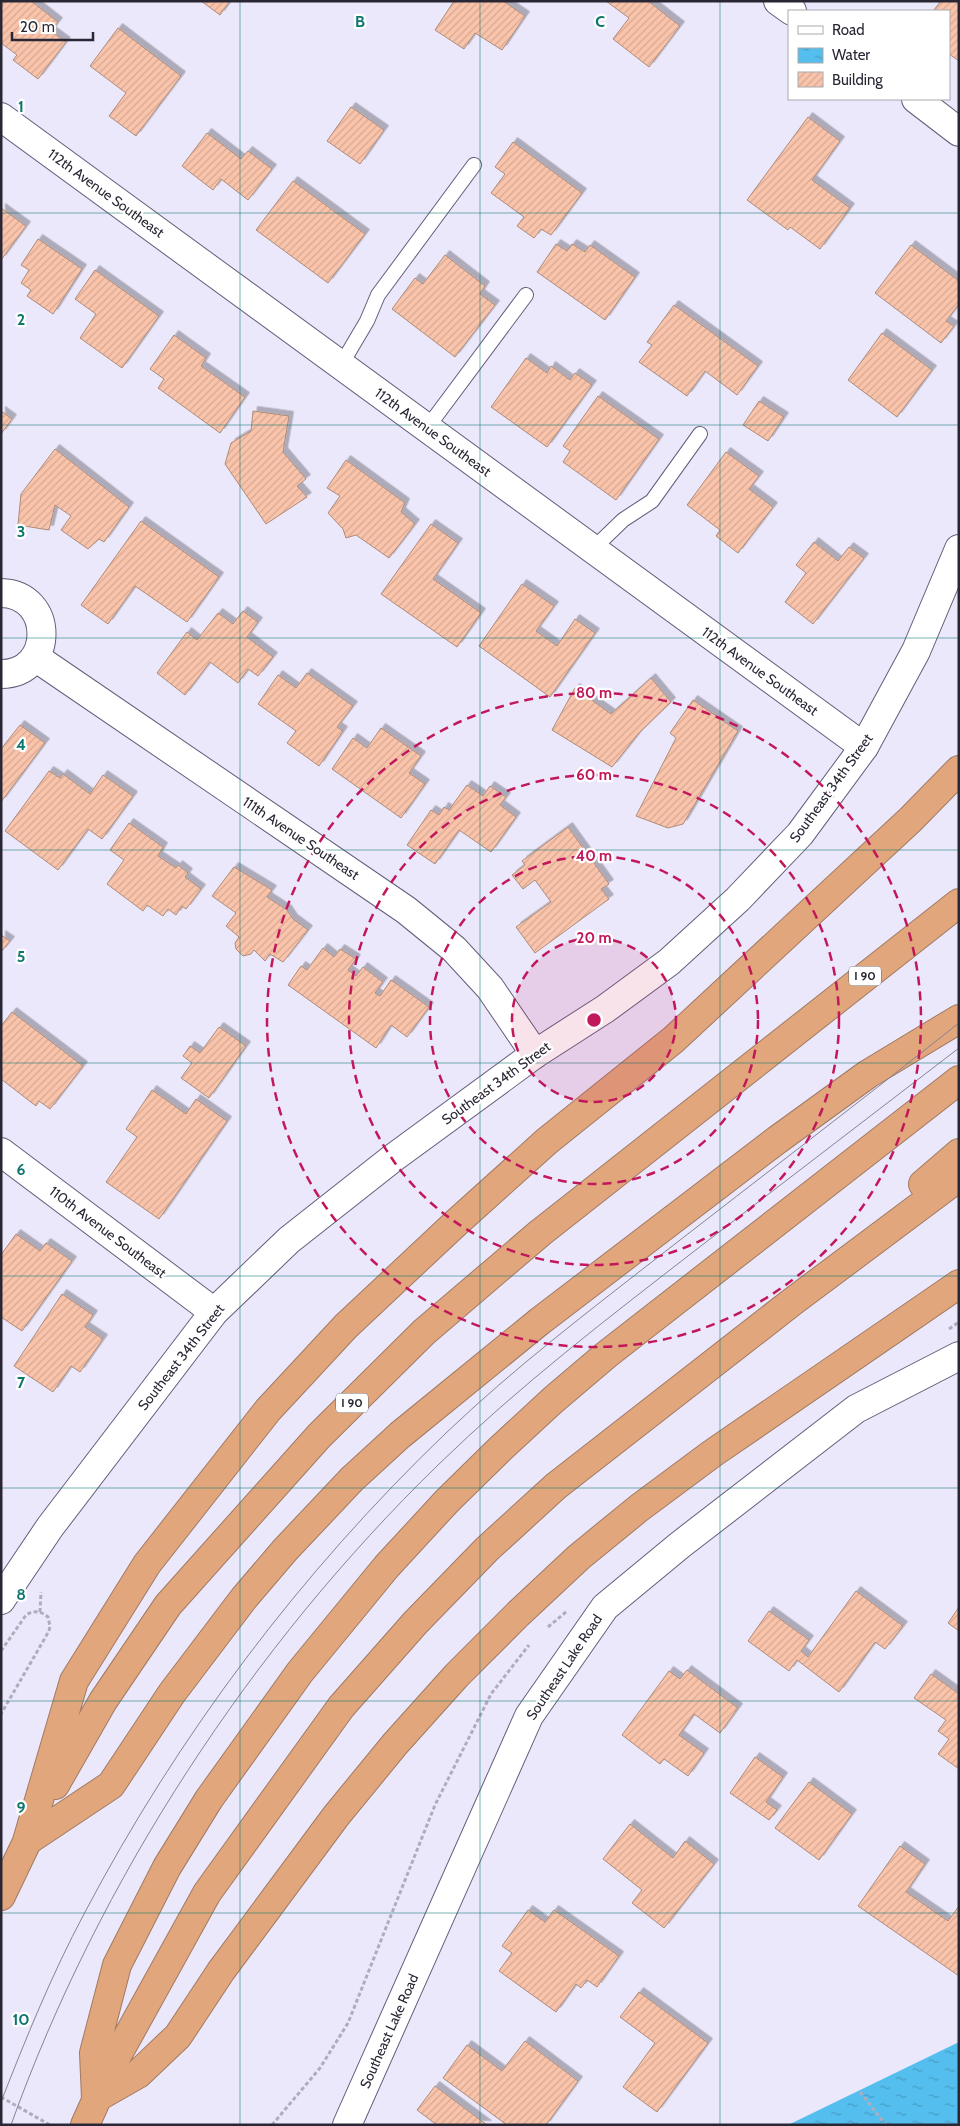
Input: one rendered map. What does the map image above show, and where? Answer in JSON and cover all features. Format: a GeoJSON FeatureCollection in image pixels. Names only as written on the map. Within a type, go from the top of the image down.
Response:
{"type":"FeatureCollection","features":[{"type":"Feature","properties":{"kind":"highway"},"geometry":{"type":"LineString","coordinates":[[27,1841],[74,1681],[147,1564],[268,1410],[346,1326],[457,1222],[547,1141],[673,1040],[910,820],[959,770]]}},
{"type":"Feature","properties":{"kind":"highway","name":"I 90"},"geometry":{"type":"LineString","coordinates":[[1,1896],[63,1768],[102,1700],[168,1605],[318,1436],[424,1332],[540,1233],[959,903]]}},
{"type":"Feature","properties":{"kind":"highway"},"geometry":{"type":"LineString","coordinates":[[27,1841],[111,1785],[172,1693],[250,1591],[285,1550],[346,1486],[400,1435],[540,1321],[777,1140],[868,1074],[959,1019]]}},
{"type":"Feature","properties":{"kind":"highway"},"geometry":{"type":"LineString","coordinates":[[85,2125],[96,2098],[104,2058],[117,1965],[167,1867],[209,1799],[254,1735],[300,1672],[356,1603],[447,1501],[553,1400],[606,1355],[959,1080]]}},
{"type":"Feature","properties":{"kind":"highway"},"geometry":{"type":"LineString","coordinates":[[792,1302],[959,1153]]}},
{"type":"Feature","properties":{"kind":"highway"},"geometry":{"type":"LineString","coordinates":[[104,2058],[207,1893],[341,1707],[414,1623],[487,1549],[556,1486],[792,1302],[959,1177]]}},
{"type":"Feature","properties":{"kind":"highway"},"geometry":{"type":"LineString","coordinates":[[96,2098],[138,2074],[178,2036],[221,1971],[336,1816],[395,1744],[457,1675],[518,1614],[579,1557],[639,1508],[713,1453],[959,1284]]}},
{"type":"Feature","properties":{"kind":"street"},"geometry":{"type":"LineString","coordinates":[[778,1],[791,10]]}},
{"type":"Feature","properties":{"kind":"street"},"geometry":{"type":"LineString","coordinates":[[917,100],[959,132]]}},
{"type":"Feature","properties":{"kind":"street","name":"112th Avenue Southeast"},"geometry":{"type":"LineString","coordinates":[[1,117],[864,747]]}},
{"type":"Feature","properties":{"kind":"street","name":"Southeast 34th Street"},"geometry":{"type":"LineString","coordinates":[[1,1600],[50,1528],[214,1312],[289,1240],[358,1183],[535,1054],[605,1009],[669,962],[738,899],[800,834],[864,747],[916,651],[959,549]]}},
{"type":"Feature","properties":{"kind":"street"},"geometry":{"type":"LineString","coordinates":[[1,593],[10,593],[24,599],[36,611],[42,626],[42,642],[35,657],[24,668],[9,674],[1,674]]}},
{"type":"Feature","properties":{"kind":"street","name":"111th Avenue Southeast"},"geometry":{"type":"LineString","coordinates":[[35,657],[406,910],[454,949],[490,988],[535,1054]]}},
{"type":"Feature","properties":{"kind":"street","name":"110th Avenue Southeast"},"geometry":{"type":"LineString","coordinates":[[1,1152],[214,1312]]}},
{"type":"Feature","properties":{"kind":"street","name":"Southeast Lake Road"},"geometry":{"type":"LineString","coordinates":[[346,2125],[529,1716],[606,1607],[680,1545],[856,1409],[959,1356]]}},
{"type":"Feature","properties":{"kind":"lane"},"geometry":{"type":"LineString","coordinates":[[341,365],[368,321],[378,295],[474,164]]}},
{"type":"Feature","properties":{"kind":"lane"},"geometry":{"type":"LineString","coordinates":[[427,428],[526,295]]}},
{"type":"Feature","properties":{"kind":"lane"},"geometry":{"type":"LineString","coordinates":[[593,549],[623,520],[652,501],[700,434]]}},
{"type":"Feature","properties":{"kind":"path"},"geometry":{"type":"LineString","coordinates":[[1,1651],[30,1612],[40,1612],[48,1617],[49,1631],[1,1714]]}},
{"type":"Feature","properties":{"kind":"path"},"geometry":{"type":"LineString","coordinates":[[272,2125],[302,2089]]}},
{"type":"Feature","properties":{"kind":"path"},"geometry":{"type":"LineString","coordinates":[[860,2092],[886,2125]]}},
{"type":"Feature","properties":{"kind":"path"},"geometry":{"type":"LineString","coordinates":[[1,2097],[50,2125]]}},
{"type":"Feature","properties":{"kind":"water"},"geometry":{"type":"Polygon","coordinates":[[[959,2042],[959,2125],[788,2125],[959,2042]]]}},
{"type":"Feature","properties":{"kind":"building"},"geometry":{"type":"Polygon","coordinates":[[[1,1],[31,1],[58,22],[51,31],[66,42],[38,79],[13,60],[17,55],[1,43],[1,1]]]}},
{"type":"Feature","properties":{"kind":"building"},"geometry":{"type":"Polygon","coordinates":[[[201,1],[230,1],[220,15],[201,1]]]}},
{"type":"Feature","properties":{"kind":"building"},"geometry":{"type":"Polygon","coordinates":[[[454,1],[503,1],[525,16],[502,50],[475,33],[464,49],[435,30],[454,1]]]}},
{"type":"Feature","properties":{"kind":"building"},"geometry":{"type":"Polygon","coordinates":[[[606,1],[648,1],[680,26],[649,67],[613,39],[629,18],[606,1]]]}},
{"type":"Feature","properties":{"kind":"building"},"geometry":{"type":"Polygon","coordinates":[[[941,1],[959,1],[959,61],[950,55],[950,10],[934,10],[941,1]]]}},
{"type":"Feature","properties":{"kind":"building"},"geometry":{"type":"Polygon","coordinates":[[[118,28],[181,76],[136,136],[109,116],[126,93],[90,66],[118,28]]]}},
{"type":"Feature","properties":{"kind":"building"},"geometry":{"type":"Polygon","coordinates":[[[351,107],[384,130],[360,164],[327,141],[351,107]]]}},
{"type":"Feature","properties":{"kind":"building"},"geometry":{"type":"Polygon","coordinates":[[[808,117],[840,141],[812,180],[850,208],[820,249],[790,227],[788,230],[747,200],[808,117]]]}},
{"type":"Feature","properties":{"kind":"building"},"geometry":{"type":"Polygon","coordinates":[[[207,133],[241,159],[248,151],[272,169],[248,200],[221,179],[213,190],[182,166],[207,133]]]}},
{"type":"Feature","properties":{"kind":"building"},"geometry":{"type":"Polygon","coordinates":[[[513,142],[582,193],[551,235],[541,229],[534,238],[517,226],[524,217],[491,193],[505,174],[495,167],[513,142]]]}},
{"type":"Feature","properties":{"kind":"building"},"geometry":{"type":"Polygon","coordinates":[[[293,181],[365,234],[328,283],[256,230],[293,181]]]}},
{"type":"Feature","properties":{"kind":"building"},"geometry":{"type":"Polygon","coordinates":[[[1,208],[26,226],[1,260],[1,208]]]}},
{"type":"Feature","properties":{"kind":"building"},"geometry":{"type":"Polygon","coordinates":[[[38,239],[82,269],[53,314],[27,296],[31,290],[21,283],[29,270],[21,265],[38,239]]]}},
{"type":"Feature","properties":{"kind":"building"},"geometry":{"type":"Polygon","coordinates":[[[556,244],[567,251],[572,244],[585,252],[590,245],[635,277],[605,320],[537,272],[556,244]]]}},
{"type":"Feature","properties":{"kind":"building"},"geometry":{"type":"Polygon","coordinates":[[[911,245],[959,281],[959,304],[946,321],[954,326],[941,343],[875,293],[911,245]]]}},
{"type":"Feature","properties":{"kind":"building"},"geometry":{"type":"Polygon","coordinates":[[[445,255],[485,286],[480,294],[495,305],[455,357],[392,309],[415,278],[423,284],[445,255]]]}},
{"type":"Feature","properties":{"kind":"building"},"geometry":{"type":"Polygon","coordinates":[[[95,270],[159,316],[122,368],[80,338],[96,314],[75,299],[95,270]]]}},
{"type":"Feature","properties":{"kind":"building"},"geometry":{"type":"Polygon","coordinates":[[[674,305],[758,366],[737,395],[705,371],[687,396],[639,362],[652,345],[647,342],[674,305]]]}},
{"type":"Feature","properties":{"kind":"building"},"geometry":{"type":"Polygon","coordinates":[[[882,333],[932,370],[897,417],[848,380],[882,333]]]}},
{"type":"Feature","properties":{"kind":"building"},"geometry":{"type":"Polygon","coordinates":[[[174,335],[206,358],[201,366],[245,397],[220,433],[158,388],[164,379],[150,369],[174,335]]]}},
{"type":"Feature","properties":{"kind":"building"},"geometry":{"type":"Polygon","coordinates":[[[526,358],[547,373],[551,366],[570,380],[575,373],[592,385],[547,447],[491,407],[526,358]]]}},
{"type":"Feature","properties":{"kind":"building"},"geometry":{"type":"Polygon","coordinates":[[[598,396],[659,439],[616,500],[563,462],[570,451],[563,446],[598,396]]]}},
{"type":"Feature","properties":{"kind":"building"},"geometry":{"type":"Polygon","coordinates":[[[759,401],[784,417],[768,441],[743,425],[759,401]]]}},
{"type":"Feature","properties":{"kind":"building"},"geometry":{"type":"Polygon","coordinates":[[[1,411],[12,419],[1,434],[1,411]]]}},
{"type":"Feature","properties":{"kind":"building"},"geometry":{"type":"Polygon","coordinates":[[[253,411],[289,416],[283,452],[306,479],[297,486],[307,497],[266,524],[225,464],[231,443],[251,431],[253,411]]]}},
{"type":"Feature","properties":{"kind":"building"},"geometry":{"type":"Polygon","coordinates":[[[55,449],[129,507],[104,542],[99,539],[88,549],[61,530],[71,516],[55,505],[49,530],[18,525],[21,494],[55,449]]]}},
{"type":"Feature","properties":{"kind":"building"},"geometry":{"type":"Polygon","coordinates":[[[726,452],[759,476],[749,489],[773,507],[738,553],[716,536],[720,530],[687,505],[726,452]]]}},
{"type":"Feature","properties":{"kind":"building"},"geometry":{"type":"Polygon","coordinates":[[[346,460],[405,503],[401,512],[415,524],[389,558],[356,535],[346,538],[343,529],[328,513],[340,496],[327,488],[346,460]]]}},
{"type":"Feature","properties":{"kind":"building"},"geometry":{"type":"Polygon","coordinates":[[[141,521],[219,577],[187,622],[135,586],[108,624],[81,605],[141,521]]]}},
{"type":"Feature","properties":{"kind":"building"},"geometry":{"type":"Polygon","coordinates":[[[431,524],[458,543],[433,579],[481,613],[457,647],[381,594],[431,524]]]}},
{"type":"Feature","properties":{"kind":"building"},"geometry":{"type":"Polygon","coordinates":[[[814,542],[838,561],[849,547],[864,558],[813,624],[785,602],[806,573],[796,565],[814,542]]]}},
{"type":"Feature","properties":{"kind":"building"},"geometry":{"type":"Polygon","coordinates":[[[522,584],[554,606],[536,631],[557,646],[575,619],[595,633],[550,697],[479,646],[522,584]]]}},
{"type":"Feature","properties":{"kind":"building"},"geometry":{"type":"Polygon","coordinates":[[[243,611],[258,622],[247,637],[273,657],[258,676],[248,669],[238,683],[210,662],[185,695],[157,673],[187,632],[197,640],[218,613],[233,624],[243,611]]]}},
{"type":"Feature","properties":{"kind":"building"},"geometry":{"type":"Polygon","coordinates":[[[307,673],[353,706],[337,727],[343,731],[319,766],[287,743],[296,731],[258,704],[278,675],[296,688],[307,673]]]}},
{"type":"Feature","properties":{"kind":"building"},"geometry":{"type":"Polygon","coordinates":[[[651,678],[671,702],[639,733],[612,767],[552,730],[575,688],[611,714],[651,678]]]}},
{"type":"Feature","properties":{"kind":"building"},"geometry":{"type":"Polygon","coordinates":[[[693,700],[738,731],[683,824],[668,828],[636,816],[676,738],[670,733],[693,700]]]}},
{"type":"Feature","properties":{"kind":"building"},"geometry":{"type":"Polygon","coordinates":[[[20,725],[45,743],[1,802],[1,749],[20,725]]]}},
{"type":"Feature","properties":{"kind":"building"},"geometry":{"type":"Polygon","coordinates":[[[381,728],[421,756],[409,773],[425,784],[401,818],[332,769],[353,738],[367,748],[381,728]]]}},
{"type":"Feature","properties":{"kind":"building"},"geometry":{"type":"Polygon","coordinates":[[[49,771],[60,778],[63,774],[90,794],[103,775],[133,796],[102,839],[88,829],[58,870],[5,831],[49,771]]]}},
{"type":"Feature","properties":{"kind":"building"},"geometry":{"type":"Polygon","coordinates":[[[467,785],[483,796],[490,786],[506,797],[500,805],[516,817],[491,852],[459,830],[435,864],[407,845],[431,810],[439,815],[444,807],[449,810],[467,785]]]}},
{"type":"Feature","properties":{"kind":"building"},"geometry":{"type":"Polygon","coordinates":[[[129,823],[163,847],[158,856],[176,868],[178,865],[188,873],[185,877],[201,889],[186,909],[182,906],[176,915],[168,909],[163,916],[147,905],[143,911],[107,884],[124,860],[110,850],[129,823]]]}},
{"type":"Feature","properties":{"kind":"building"},"geometry":{"type":"Polygon","coordinates":[[[568,827],[609,884],[601,889],[609,899],[535,953],[516,927],[551,902],[535,880],[523,889],[512,875],[525,865],[522,861],[568,827]]]}},
{"type":"Feature","properties":{"kind":"building"},"geometry":{"type":"Polygon","coordinates":[[[234,867],[272,890],[267,897],[287,910],[293,919],[308,930],[283,962],[270,954],[265,961],[254,950],[251,954],[243,956],[236,949],[235,943],[239,937],[226,926],[236,913],[212,896],[234,867]]]}},
{"type":"Feature","properties":{"kind":"building"},"geometry":{"type":"Polygon","coordinates":[[[1,935],[10,941],[1,952],[1,935]]]}},
{"type":"Feature","properties":{"kind":"building"},"geometry":{"type":"Polygon","coordinates":[[[323,948],[334,957],[340,949],[356,959],[348,970],[356,976],[363,967],[383,982],[375,993],[380,996],[391,980],[429,1007],[407,1037],[391,1025],[376,1048],[288,985],[301,966],[307,970],[323,948]]]}},
{"type":"Feature","properties":{"kind":"building"},"geometry":{"type":"Polygon","coordinates":[[[12,1012],[83,1066],[50,1109],[39,1101],[36,1106],[1,1079],[1,1026],[12,1012]]]}},
{"type":"Feature","properties":{"kind":"building"},"geometry":{"type":"Polygon","coordinates":[[[219,1027],[246,1046],[209,1098],[181,1078],[192,1063],[183,1056],[190,1046],[200,1053],[219,1027]]]}},
{"type":"Feature","properties":{"kind":"building"},"geometry":{"type":"Polygon","coordinates":[[[152,1090],[186,1114],[196,1099],[227,1121],[159,1219],[106,1182],[137,1137],[126,1129],[152,1090]]]}},
{"type":"Feature","properties":{"kind":"building"},"geometry":{"type":"Polygon","coordinates":[[[16,1234],[40,1251],[46,1243],[72,1261],[22,1331],[1,1317],[1,1255],[16,1234]]]}},
{"type":"Feature","properties":{"kind":"building"},"geometry":{"type":"Polygon","coordinates":[[[62,1294],[93,1315],[85,1327],[103,1339],[80,1372],[71,1366],[53,1392],[14,1366],[62,1294]]]}},
{"type":"Feature","properties":{"kind":"building"},"geometry":{"type":"Polygon","coordinates":[[[856,1591],[903,1626],[885,1649],[875,1642],[839,1692],[797,1660],[789,1671],[748,1641],[769,1611],[809,1640],[801,1651],[808,1657],[856,1591]]]}},
{"type":"Feature","properties":{"kind":"building"},"geometry":{"type":"Polygon","coordinates":[[[959,1607],[959,1631],[948,1623],[959,1607]]]}},
{"type":"Feature","properties":{"kind":"building"},"geometry":{"type":"Polygon","coordinates":[[[687,1670],[738,1708],[720,1733],[694,1714],[679,1735],[704,1753],[688,1776],[664,1759],[660,1764],[622,1735],[669,1671],[680,1679],[687,1670]]]}},
{"type":"Feature","properties":{"kind":"building"},"geometry":{"type":"Polygon","coordinates":[[[931,1674],[959,1694],[959,1769],[938,1754],[949,1739],[938,1731],[946,1720],[914,1698],[931,1674]]]}},
{"type":"Feature","properties":{"kind":"building"},"geometry":{"type":"Polygon","coordinates":[[[755,1757],[783,1777],[766,1802],[777,1810],[769,1820],[730,1793],[755,1757]]]}},
{"type":"Feature","properties":{"kind":"building"},"geometry":{"type":"Polygon","coordinates":[[[809,1782],[852,1814],[819,1860],[775,1828],[809,1782]]]}},
{"type":"Feature","properties":{"kind":"building"},"geometry":{"type":"Polygon","coordinates":[[[630,1824],[673,1858],[685,1841],[714,1864],[664,1928],[632,1903],[642,1890],[603,1859],[630,1824]]]}},
{"type":"Feature","properties":{"kind":"building"},"geometry":{"type":"Polygon","coordinates":[[[900,1846],[925,1864],[906,1892],[948,1921],[959,1906],[959,1976],[858,1906],[900,1846]]]}},
{"type":"Feature","properties":{"kind":"building"},"geometry":{"type":"Polygon","coordinates":[[[528,1910],[545,1922],[554,1910],[619,1956],[597,1987],[587,1980],[581,1988],[576,1984],[556,2012],[499,1971],[512,1953],[502,1946],[528,1910]]]}},
{"type":"Feature","properties":{"kind":"building"},"geometry":{"type":"Polygon","coordinates":[[[639,1992],[708,2043],[657,2112],[623,2087],[655,2043],[620,2017],[639,1992]]]}},
{"type":"Feature","properties":{"kind":"building"},"geometry":{"type":"Polygon","coordinates":[[[525,2041],[578,2081],[546,2125],[507,2125],[443,2078],[467,2045],[502,2071],[525,2041]]]}},
{"type":"Feature","properties":{"kind":"building"},"geometry":{"type":"Polygon","coordinates":[[[435,2086],[487,2125],[437,2125],[417,2110],[435,2086]]]}},
{"type":"Feature","properties":{"kind":"tram line"},"geometry":{"type":"LineString","coordinates":[[1,2102],[40,2007],[72,1937],[121,1848],[160,1783],[246,1658],[341,1542],[446,1433],[552,1340],[959,1023]]}},
{"type":"Feature","properties":{"kind":"tram line"},"geometry":{"type":"LineString","coordinates":[[11,2125],[47,2033],[89,1944],[136,1856],[188,1771],[244,1689],[305,1610],[370,1535],[438,1465],[564,1353],[959,1048]]}}]}
